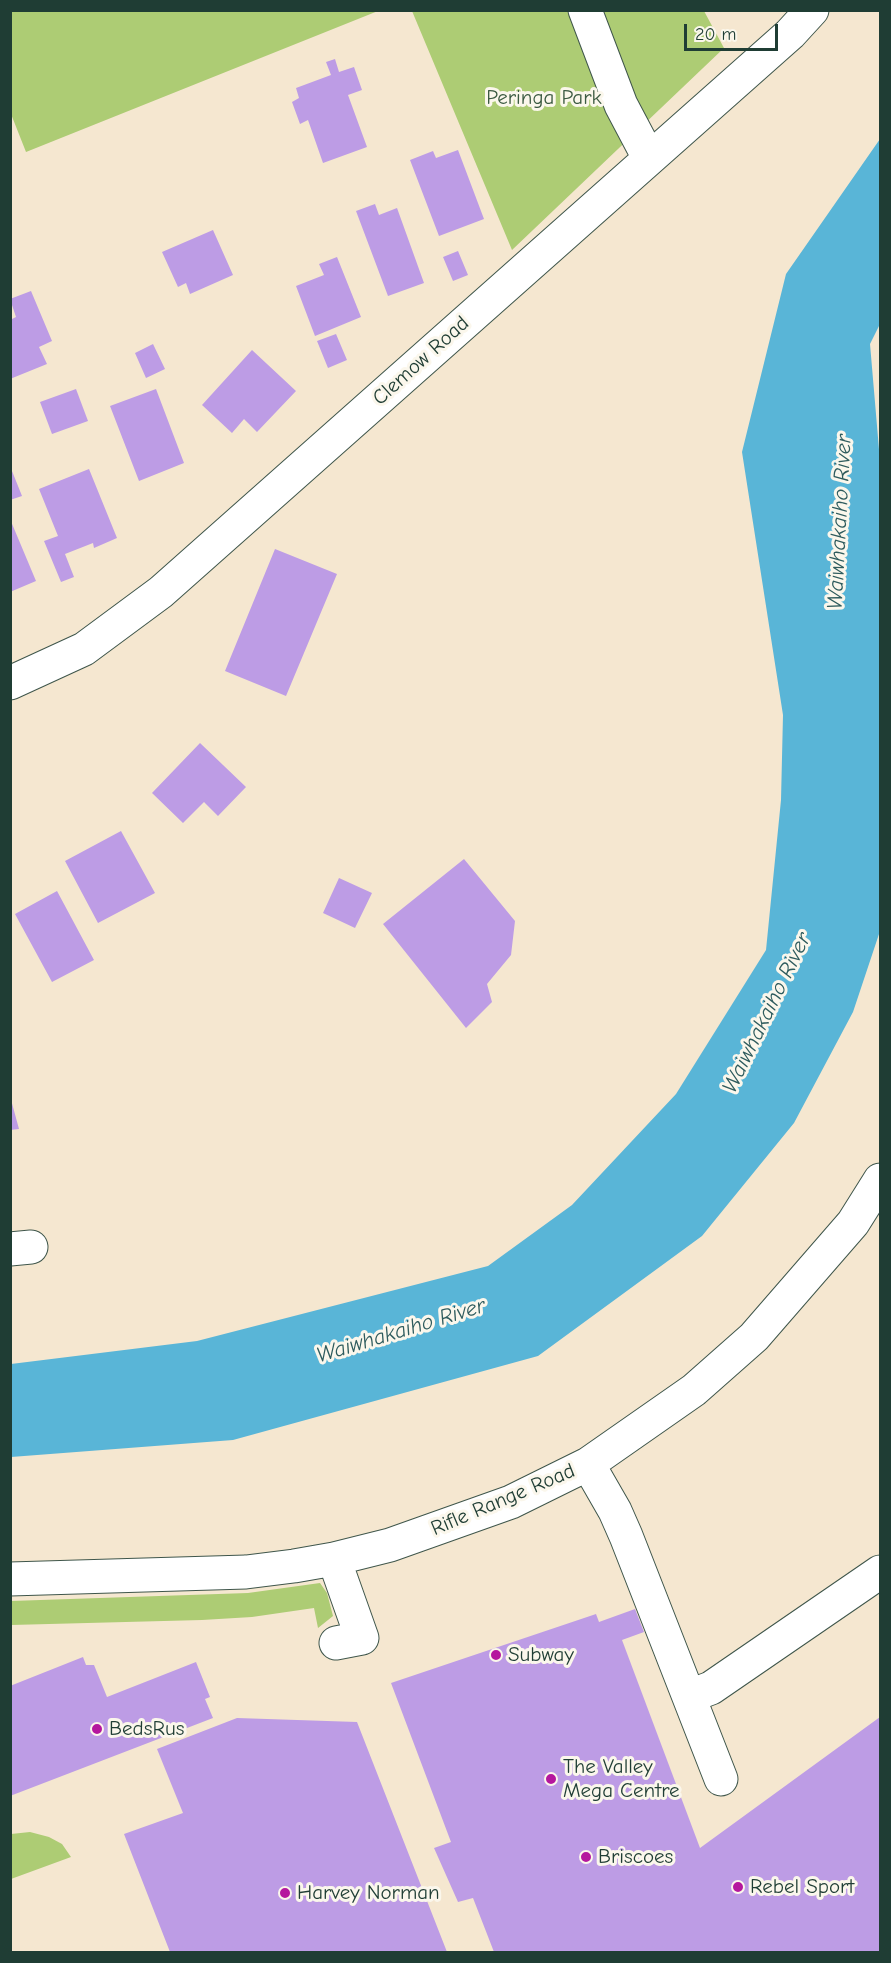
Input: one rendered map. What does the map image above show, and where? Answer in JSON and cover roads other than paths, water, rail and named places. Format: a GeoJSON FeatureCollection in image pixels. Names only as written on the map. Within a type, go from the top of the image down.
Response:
{"type":"FeatureCollection","features":[{"type":"Feature","properties":{"kind":"street"},"geometry":{"type":"LineString","coordinates":[[585,10],[621,105],[649,158]]}},
{"type":"Feature","properties":{"kind":"street","name":"Clemow Road"},"geometry":{"type":"LineString","coordinates":[[10,683],[84,649],[161,592],[790,34],[812,10]]}},
{"type":"Feature","properties":{"kind":"street","name":"Rifle Range Road"},"geometry":{"type":"LineString","coordinates":[[10,1579],[246,1572],[334,1560],[453,1525],[511,1502],[588,1464],[694,1390],[754,1337],[853,1223],[880,1180]]}},
{"type":"Feature","properties":{"kind":"street"},"geometry":{"type":"LineString","coordinates":[[588,1464],[615,1511],[721,1779]]}},
{"type":"Feature","properties":{"kind":"street"},"geometry":{"type":"LineString","coordinates":[[334,1560],[362,1638],[336,1643]]}},
{"type":"Feature","properties":{"kind":"street"},"geometry":{"type":"LineString","coordinates":[[690,1696],[711,1688],[880,1572]]}},
{"type":"Feature","properties":{"kind":"water","name":"Waiwhakaiho River"},"geometry":{"type":"Polygon","coordinates":[[[880,139],[880,324],[870,344],[880,461],[880,931],[853,1012],[794,1123],[702,1236],[538,1356],[233,1440],[11,1457],[11,1364],[197,1341],[488,1266],[572,1205],[676,1094],[766,950],[781,800],[783,715],[742,452],[786,274],[880,139]]]}},
{"type":"Feature","properties":{"kind":"place","name":"Subway"},"geometry":{"type":"Point","coordinates":[496,1655]}},
{"type":"Feature","properties":{"kind":"place","name":"BedsRus"},"geometry":{"type":"Point","coordinates":[97,1729]}},
{"type":"Feature","properties":{"kind":"place","name":"The Valley Mega Centre"},"geometry":{"type":"Point","coordinates":[551,1779]}},
{"type":"Feature","properties":{"kind":"place","name":"Briscoes"},"geometry":{"type":"Point","coordinates":[586,1857]}},
{"type":"Feature","properties":{"kind":"place","name":"Rebel Sport"},"geometry":{"type":"Point","coordinates":[738,1887]}},
{"type":"Feature","properties":{"kind":"place","name":"Harvey Norman"},"geometry":{"type":"Point","coordinates":[285,1893]}},
{"type":"Feature","properties":{"kind":"park label","name":"Peringa Park"},"geometry":{"type":"Point","coordinates":[544,98]}}]}
